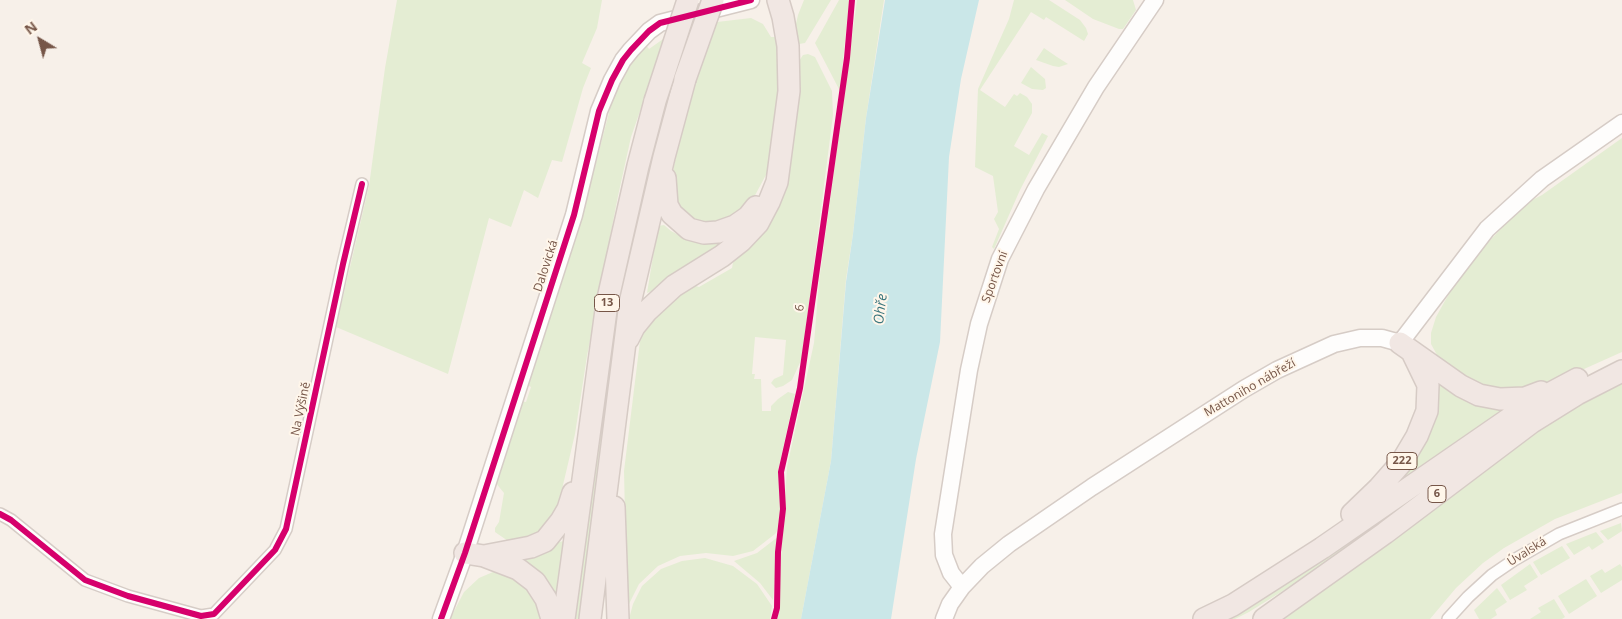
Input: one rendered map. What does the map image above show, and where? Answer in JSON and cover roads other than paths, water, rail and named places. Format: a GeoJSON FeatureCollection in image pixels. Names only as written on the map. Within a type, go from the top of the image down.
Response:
{"type":"FeatureCollection","features":[{"type":"Feature","properties":{"kind":"highway","name":"13"},"geometry":{"type":"LineString","coordinates":[[564,619],[607,303],[638,166],[655,101],[688,0]]}},
{"type":"Feature","properties":{"kind":"highway","name":"13"},"geometry":{"type":"LineString","coordinates":[[590,619],[630,303],[664,157],[685,79],[713,0]]}},
{"type":"Feature","properties":{"kind":"highway"},"geometry":{"type":"LineString","coordinates":[[625,344],[634,327],[674,286],[722,256],[741,241],[758,223],[769,202],[780,163],[789,91],[788,46],[778,0]]}},
{"type":"Feature","properties":{"kind":"highway"},"geometry":{"type":"LineString","coordinates":[[664,157],[667,205],[672,214],[689,229],[704,233],[718,232],[735,226],[748,217],[761,200],[780,163]]}},
{"type":"Feature","properties":{"kind":"highway"},"geometry":{"type":"LineString","coordinates":[[1406,348],[1461,386],[1479,395],[1500,399],[1525,398],[1577,379]]}},
{"type":"Feature","properties":{"kind":"highway","name":"222"},"geometry":{"type":"LineString","coordinates":[[1322,548],[1348,518],[1380,488],[1401,463],[1417,436],[1428,411],[1428,385],[1406,348]]}},
{"type":"Feature","properties":{"kind":"highway","name":"6"},"geometry":{"type":"LineString","coordinates":[[1204,619],[1234,605],[1322,548],[1532,403],[1577,379],[1622,359]]}},
{"type":"Feature","properties":{"kind":"highway","name":"6"},"geometry":{"type":"LineString","coordinates":[[1255,619],[1297,595],[1385,533],[1532,422],[1578,394],[1622,371]]}},
{"type":"Feature","properties":{"kind":"highway"},"geometry":{"type":"LineString","coordinates":[[474,555],[531,547],[545,541],[568,509],[588,442]]}},
{"type":"Feature","properties":{"kind":"highway"},"geometry":{"type":"LineString","coordinates":[[611,462],[616,529],[618,614]]}},
{"type":"Feature","properties":{"kind":"highway"},"geometry":{"type":"LineString","coordinates":[[474,555],[518,569],[535,582],[546,599],[552,619]]}},
{"type":"Feature","properties":{"kind":"highway"},"geometry":{"type":"LineString","coordinates":[[1264,619],[1297,595]]}},
{"type":"Feature","properties":{"kind":"street","name":"Dalovická"},"geometry":{"type":"LineString","coordinates":[[442,619],[474,555],[574,215],[599,111],[612,80],[631,50],[649,31],[660,23],[751,0]]}},
{"type":"Feature","properties":{"kind":"street","name":"Sportovní"},"geometry":{"type":"LineString","coordinates":[[962,587],[951,573],[944,554],[943,534],[969,370],[979,324],[1000,259],[1036,189],[1096,87],[1155,0]]}},
{"type":"Feature","properties":{"kind":"street"},"geometry":{"type":"LineString","coordinates":[[1406,348],[1487,229],[1542,179],[1622,123]]}},
{"type":"Feature","properties":{"kind":"street","name":"Na Výšině"},"geometry":{"type":"LineString","coordinates":[[0,514],[11,520],[85,580],[128,596],[201,616],[215,616],[275,550],[286,529],[342,264],[362,184]]}},
{"type":"Feature","properties":{"kind":"street","name":"Mattoniho nábřeží"},"geometry":{"type":"LineString","coordinates":[[944,619],[950,604],[962,587],[982,566],[1008,544],[1092,487],[1277,370],[1334,344],[1360,338],[1382,338],[1406,348]]}},
{"type":"Feature","properties":{"kind":"street","name":"Úvalská"},"geometry":{"type":"LineString","coordinates":[[1448,619],[1492,575],[1514,560],[1559,534],[1622,509]]}},
{"type":"Feature","properties":{"kind":"water","name":"Ohře"},"geometry":{"type":"Polygon","coordinates":[[[885,0],[979,0],[961,79],[949,157],[940,342],[916,459],[891,619],[801,619],[831,461],[846,282],[866,118],[885,0]]]}}]}
